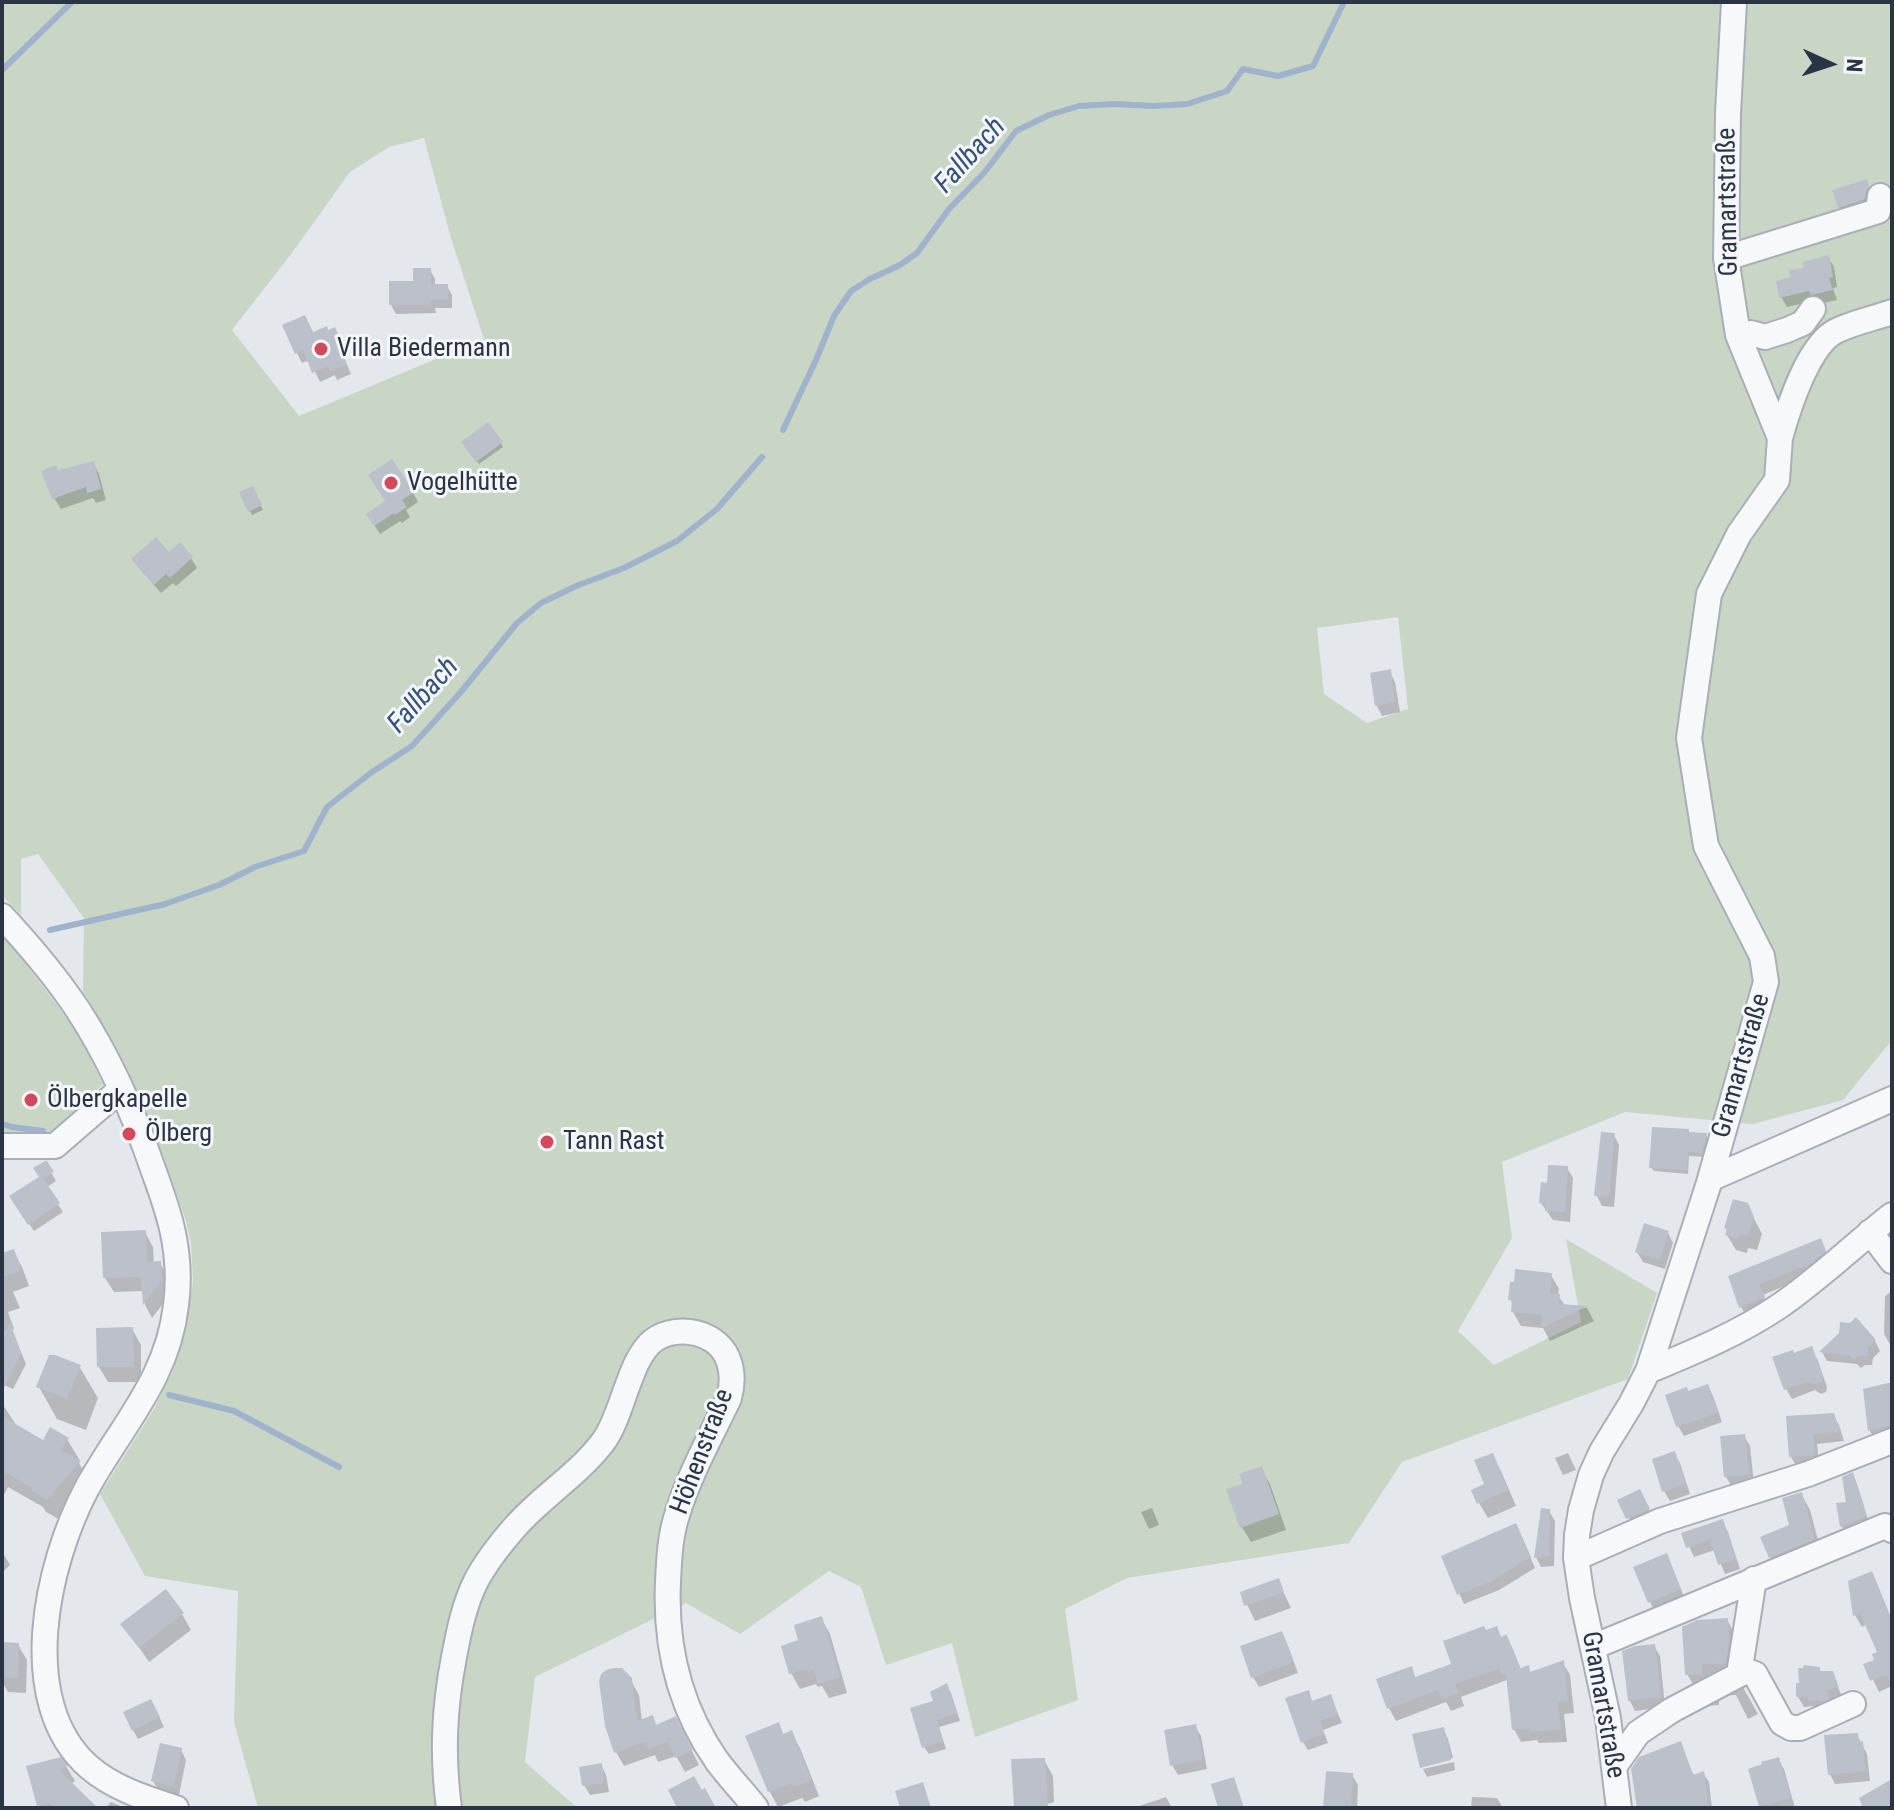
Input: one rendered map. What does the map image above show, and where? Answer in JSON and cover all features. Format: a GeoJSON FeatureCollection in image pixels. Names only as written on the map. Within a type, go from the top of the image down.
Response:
{"type":"FeatureCollection","features":[{"type":"Feature","properties":{"kind":"street","name":"Gramartstraße"},"geometry":{"type":"LineString","coordinates":[[1619,1808],[1608,1718],[1576,1558],[1581,1510],[1602,1451],[1648,1371],[1710,1179],[1766,982],[1762,956],[1706,846],[1689,738],[1709,594],[1739,534],[1777,480],[1780,438],[1738,335],[1726,258],[1728,113],[1734,2]]}},
{"type":"Feature","properties":{"kind":"street"},"geometry":{"type":"LineString","coordinates":[[1726,258],[1878,211],[1880,196]]}},
{"type":"Feature","properties":{"kind":"street"},"geometry":{"type":"LineString","coordinates":[[1738,335],[1751,333],[1765,337],[1787,330],[1803,323],[1813,309]]}},
{"type":"Feature","properties":{"kind":"street"},"geometry":{"type":"LineString","coordinates":[[1780,438],[1789,404],[1821,344],[1837,330],[1887,320]]}},
{"type":"Feature","properties":{"kind":"street"},"geometry":{"type":"LineString","coordinates":[[2,916],[35,952],[78,1010],[121,1089],[142,1137],[174,1237],[176,1307],[169,1342],[146,1396],[88,1487],[67,1533],[52,1589],[44,1663],[53,1708],[65,1736],[78,1755],[98,1774],[129,1792],[176,1808]]}},
{"type":"Feature","properties":{"kind":"street"},"geometry":{"type":"LineString","coordinates":[[2,1146],[55,1146],[121,1089]]}},
{"type":"Feature","properties":{"kind":"street"},"geometry":{"type":"LineString","coordinates":[[1710,1179],[1892,1099]]}},
{"type":"Feature","properties":{"kind":"street"},"geometry":{"type":"LineString","coordinates":[[1648,1371],[1712,1344],[1779,1307],[1892,1215]]}},
{"type":"Feature","properties":{"kind":"street"},"geometry":{"type":"LineString","coordinates":[[1870,1232],[1892,1261]]}},
{"type":"Feature","properties":{"kind":"street","name":"Höhenstraße"},"geometry":{"type":"LineString","coordinates":[[449,1808],[444,1759],[448,1686],[462,1620],[477,1580],[516,1526],[603,1442],[647,1345],[667,1333],[678,1331],[697,1333],[720,1346],[729,1362],[732,1387],[676,1517],[667,1596],[672,1660],[698,1729],[715,1758],[756,1808]]}},
{"type":"Feature","properties":{"kind":"street"},"geometry":{"type":"LineString","coordinates":[[1576,1558],[1660,1521],[1808,1474],[1892,1441]]}},
{"type":"Feature","properties":{"kind":"street"},"geometry":{"type":"LineString","coordinates":[[1593,1647],[1885,1526],[1892,1530]]}},
{"type":"Feature","properties":{"kind":"street"},"geometry":{"type":"LineString","coordinates":[[1739,1674],[1754,1579]]}},
{"type":"Feature","properties":{"kind":"street"},"geometry":{"type":"LineString","coordinates":[[1614,1767],[1638,1733],[1672,1710],[1749,1671],[1755,1674],[1782,1723],[1791,1728],[1806,1726],[1853,1704]]}},
{"type":"Feature","properties":{"kind":"green space"},"geometry":{"type":"Polygon","coordinates":[[[2,2],[1892,2],[1892,1040],[1843,1100],[1753,1124],[1625,1112],[1502,1162],[1512,1238],[1458,1331],[1494,1365],[1581,1322],[1566,1239],[1657,1293],[1628,1379],[1402,1462],[1349,1543],[1127,1578],[1065,1609],[1078,1700],[975,1737],[952,1643],[886,1665],[861,1587],[829,1571],[740,1634],[686,1603],[535,1677],[525,1762],[581,1808],[258,1808],[234,1722],[238,1591],[145,1576],[100,1494],[154,1409],[173,1370],[187,1321],[193,1281],[191,1243],[186,1221],[161,1150],[118,1051],[83,991],[84,918],[38,854],[21,859],[21,915],[2,895],[2,2]],[[424,138],[389,147],[350,172],[232,330],[299,416],[484,339],[451,238],[424,138]],[[1398,617],[1317,628],[1324,694],[1367,723],[1408,709],[1398,617]]]}},
{"type":"Feature","properties":{"kind":"green space"},"geometry":{"type":"Polygon","coordinates":[[[2,937],[13,947],[78,1033],[103,1084],[46,1141],[2,1134],[2,937]]]}},
{"type":"Feature","properties":{"kind":"building"},"geometry":{"type":"Polygon","coordinates":[[[1867,179],[1869,186],[1864,200],[1838,208],[1832,190],[1867,179]]]}},
{"type":"Feature","properties":{"kind":"building"},"geometry":{"type":"Polygon","coordinates":[[[1829,255],[1833,277],[1829,278],[1833,290],[1811,295],[1809,291],[1779,298],[1776,281],[1791,277],[1789,270],[1804,268],[1802,262],[1829,255]]]}},
{"type":"Feature","properties":{"kind":"building"},"geometry":{"type":"Polygon","coordinates":[[[413,268],[431,268],[431,284],[448,284],[448,299],[431,299],[431,305],[389,305],[389,281],[413,281],[413,268]]]}},
{"type":"Feature","properties":{"kind":"building","name":"Villa Biedermann"},"geometry":{"type":"Polygon","coordinates":[[[305,315],[313,332],[327,326],[328,330],[335,327],[347,364],[330,371],[328,366],[312,373],[303,350],[295,354],[282,325],[305,315]]]}},
{"type":"Feature","properties":{"kind":"building"},"geometry":{"type":"Polygon","coordinates":[[[488,422],[503,442],[476,462],[461,442],[488,422]]]}},
{"type":"Feature","properties":{"kind":"building","name":"Vogelhütte"},"geometry":{"type":"Polygon","coordinates":[[[392,459],[414,492],[402,500],[407,507],[374,526],[366,514],[385,501],[368,475],[392,459]]]}},
{"type":"Feature","properties":{"kind":"building"},"geometry":{"type":"Polygon","coordinates":[[[94,461],[101,489],[87,493],[86,487],[52,499],[41,471],[56,465],[58,470],[94,461]]]}},
{"type":"Feature","properties":{"kind":"building"},"geometry":{"type":"Polygon","coordinates":[[[253,486],[262,505],[248,512],[239,492],[253,486]]]}},
{"type":"Feature","properties":{"kind":"building"},"geometry":{"type":"Polygon","coordinates":[[[156,537],[169,552],[180,542],[193,557],[170,578],[166,574],[154,585],[131,559],[156,537]]]}},
{"type":"Feature","properties":{"kind":"building"},"geometry":{"type":"Polygon","coordinates":[[[1391,669],[1395,702],[1375,706],[1370,673],[1391,669]]]}},
{"type":"Feature","properties":{"kind":"building"},"geometry":{"type":"Polygon","coordinates":[[[1652,1127],[1707,1133],[1702,1153],[1688,1152],[1687,1170],[1649,1168],[1652,1127]]]}},
{"type":"Feature","properties":{"kind":"building"},"geometry":{"type":"Polygon","coordinates":[[[1601,1132],[1615,1133],[1609,1197],[1594,1196],[1601,1132]]]}},
{"type":"Feature","properties":{"kind":"building"},"geometry":{"type":"Polygon","coordinates":[[[45,1161],[54,1172],[43,1178],[60,1203],[28,1225],[9,1196],[39,1177],[33,1168],[45,1161]]]}},
{"type":"Feature","properties":{"kind":"building"},"geometry":{"type":"Polygon","coordinates":[[[1548,1165],[1568,1166],[1565,1212],[1545,1211],[1545,1204],[1539,1203],[1541,1182],[1547,1183],[1548,1165]]]}},
{"type":"Feature","properties":{"kind":"building"},"geometry":{"type":"Polygon","coordinates":[[[1733,1199],[1748,1203],[1754,1217],[1748,1236],[1740,1233],[1738,1239],[1725,1235],[1727,1229],[1724,1228],[1733,1199]]]}},
{"type":"Feature","properties":{"kind":"building"},"geometry":{"type":"Polygon","coordinates":[[[1644,1223],[1669,1231],[1660,1260],[1635,1252],[1644,1223]]]}},
{"type":"Feature","properties":{"kind":"building"},"geometry":{"type":"Polygon","coordinates":[[[146,1230],[147,1262],[161,1261],[162,1280],[143,1305],[141,1277],[103,1278],[101,1232],[146,1230]]]}},
{"type":"Feature","properties":{"kind":"building"},"geometry":{"type":"Polygon","coordinates":[[[1821,1238],[1826,1251],[1812,1263],[1759,1284],[1765,1297],[1739,1308],[1728,1276],[1821,1238]]]}},
{"type":"Feature","properties":{"kind":"building"},"geometry":{"type":"Polygon","coordinates":[[[14,1249],[20,1271],[2,1277],[2,1253],[14,1249]]]}},
{"type":"Feature","properties":{"kind":"building"},"geometry":{"type":"Polygon","coordinates":[[[1515,1269],[1552,1273],[1550,1293],[1560,1294],[1559,1304],[1588,1306],[1541,1328],[1542,1315],[1511,1312],[1512,1300],[1508,1300],[1515,1269]]]}},
{"type":"Feature","properties":{"kind":"building"},"geometry":{"type":"Polygon","coordinates":[[[1856,1317],[1876,1340],[1868,1347],[1867,1356],[1859,1355],[1854,1360],[1849,1355],[1819,1352],[1839,1333],[1840,1322],[1850,1323],[1856,1317]]]}},
{"type":"Feature","properties":{"kind":"building"},"geometry":{"type":"Polygon","coordinates":[[[10,1322],[21,1353],[2,1392],[2,1338],[10,1322]]]}},
{"type":"Feature","properties":{"kind":"building"},"geometry":{"type":"Polygon","coordinates":[[[133,1327],[134,1367],[97,1367],[96,1328],[133,1327]]]}},
{"type":"Feature","properties":{"kind":"building"},"geometry":{"type":"Polygon","coordinates":[[[1812,1346],[1823,1376],[1821,1382],[1814,1384],[1808,1381],[1784,1390],[1772,1357],[1812,1346]]]}},
{"type":"Feature","properties":{"kind":"building"},"geometry":{"type":"Polygon","coordinates":[[[49,1355],[81,1365],[67,1399],[36,1387],[49,1355]]]}},
{"type":"Feature","properties":{"kind":"building"},"geometry":{"type":"Polygon","coordinates":[[[1892,1383],[1892,1425],[1868,1431],[1863,1389],[1892,1383]]]}},
{"type":"Feature","properties":{"kind":"building"},"geometry":{"type":"Polygon","coordinates":[[[1708,1384],[1717,1413],[1676,1427],[1665,1395],[1708,1384]]]}},
{"type":"Feature","properties":{"kind":"building"},"geometry":{"type":"Polygon","coordinates":[[[1834,1413],[1840,1432],[1813,1434],[1815,1455],[1789,1457],[1786,1416],[1834,1413]]]}},
{"type":"Feature","properties":{"kind":"building"},"geometry":{"type":"Polygon","coordinates":[[[2,1416],[43,1440],[50,1427],[69,1438],[61,1450],[80,1461],[47,1500],[2,1470],[2,1416]]]}},
{"type":"Feature","properties":{"kind":"building"},"geometry":{"type":"Polygon","coordinates":[[[1745,1434],[1750,1474],[1724,1477],[1720,1436],[1745,1434]]]}},
{"type":"Feature","properties":{"kind":"building"},"geometry":{"type":"Polygon","coordinates":[[[1675,1451],[1686,1484],[1662,1492],[1652,1459],[1675,1451]]]}},
{"type":"Feature","properties":{"kind":"building"},"geometry":{"type":"Polygon","coordinates":[[[1493,1453],[1508,1490],[1477,1504],[1471,1490],[1484,1484],[1474,1460],[1493,1453]]]}},
{"type":"Feature","properties":{"kind":"building"},"geometry":{"type":"Polygon","coordinates":[[[1262,1466],[1279,1514],[1240,1528],[1226,1489],[1243,1484],[1239,1474],[1262,1466]]]}},
{"type":"Feature","properties":{"kind":"building"},"geometry":{"type":"Polygon","coordinates":[[[1853,1472],[1867,1516],[1840,1527],[1836,1503],[1846,1502],[1842,1477],[1853,1472]]]}},
{"type":"Feature","properties":{"kind":"building"},"geometry":{"type":"Polygon","coordinates":[[[1640,1489],[1650,1509],[1626,1519],[1617,1500],[1640,1489]]]}},
{"type":"Feature","properties":{"kind":"building"},"geometry":{"type":"Polygon","coordinates":[[[1802,1492],[1814,1539],[1769,1558],[1760,1537],[1789,1525],[1782,1498],[1802,1492]]]}},
{"type":"Feature","properties":{"kind":"building"},"geometry":{"type":"Polygon","coordinates":[[[1541,1508],[1550,1509],[1549,1556],[1534,1558],[1541,1508]]]}},
{"type":"Feature","properties":{"kind":"building"},"geometry":{"type":"Polygon","coordinates":[[[1723,1519],[1736,1559],[1718,1565],[1710,1540],[1686,1548],[1681,1533],[1723,1519]]]}},
{"type":"Feature","properties":{"kind":"building"},"geometry":{"type":"Polygon","coordinates":[[[1516,1523],[1531,1557],[1492,1581],[1457,1595],[1441,1556],[1516,1523]]]}},
{"type":"Feature","properties":{"kind":"building"},"geometry":{"type":"Polygon","coordinates":[[[1667,1553],[1681,1589],[1648,1603],[1633,1567],[1667,1553]]]}},
{"type":"Feature","properties":{"kind":"building"},"geometry":{"type":"Polygon","coordinates":[[[1872,1571],[1892,1620],[1892,1687],[1886,1674],[1870,1681],[1863,1664],[1874,1660],[1872,1654],[1877,1652],[1860,1613],[1853,1616],[1848,1581],[1872,1571]]]}},
{"type":"Feature","properties":{"kind":"building"},"geometry":{"type":"Polygon","coordinates":[[[1279,1578],[1284,1592],[1244,1606],[1240,1592],[1279,1578]]]}},
{"type":"Feature","properties":{"kind":"building"},"geometry":{"type":"Polygon","coordinates":[[[166,1589],[184,1613],[139,1648],[120,1624],[166,1589]]]}},
{"type":"Feature","properties":{"kind":"building"},"geometry":{"type":"Polygon","coordinates":[[[822,1616],[840,1677],[818,1684],[814,1670],[789,1674],[781,1646],[798,1640],[794,1625],[822,1616]]]}},
{"type":"Feature","properties":{"kind":"building"},"geometry":{"type":"Polygon","coordinates":[[[1728,1618],[1726,1663],[1702,1664],[1702,1674],[1685,1675],[1682,1627],[1697,1620],[1728,1618]]]}},
{"type":"Feature","properties":{"kind":"building"},"geometry":{"type":"Polygon","coordinates":[[[1484,1626],[1486,1630],[1497,1626],[1502,1640],[1502,1636],[1507,1635],[1520,1668],[1529,1665],[1530,1672],[1564,1660],[1568,1701],[1558,1702],[1561,1730],[1512,1730],[1506,1675],[1502,1675],[1499,1668],[1455,1684],[1458,1693],[1442,1699],[1438,1690],[1387,1709],[1376,1679],[1412,1666],[1415,1677],[1451,1664],[1443,1641],[1484,1626]]]}},
{"type":"Feature","properties":{"kind":"building"},"geometry":{"type":"Polygon","coordinates":[[[1282,1631],[1294,1662],[1251,1678],[1240,1646],[1282,1631]]]}},
{"type":"Feature","properties":{"kind":"building"},"geometry":{"type":"Polygon","coordinates":[[[2,1642],[19,1643],[18,1678],[2,1677],[2,1642]]]}},
{"type":"Feature","properties":{"kind":"building"},"geometry":{"type":"Polygon","coordinates":[[[1655,1644],[1661,1697],[1628,1701],[1622,1651],[1655,1644]]]}},
{"type":"Feature","properties":{"kind":"building"},"geometry":{"type":"Polygon","coordinates":[[[1804,1665],[1820,1667],[1820,1671],[1833,1671],[1839,1688],[1828,1689],[1828,1699],[1824,1701],[1796,1697],[1798,1668],[1804,1665]]]}},
{"type":"Feature","properties":{"kind":"building"},"geometry":{"type":"Polygon","coordinates":[[[622,1668],[632,1678],[637,1721],[653,1715],[656,1725],[676,1716],[693,1750],[675,1758],[668,1742],[648,1749],[646,1741],[614,1753],[605,1726],[599,1681],[601,1674],[608,1669],[622,1668]]]}},
{"type":"Feature","properties":{"kind":"building"},"geometry":{"type":"Polygon","coordinates":[[[947,1683],[957,1713],[937,1720],[943,1741],[922,1748],[910,1708],[933,1701],[930,1692],[947,1683]]]}},
{"type":"Feature","properties":{"kind":"building"},"geometry":{"type":"Polygon","coordinates":[[[1309,1690],[1312,1701],[1331,1694],[1338,1714],[1320,1721],[1324,1734],[1301,1743],[1285,1698],[1309,1690]]]}},
{"type":"Feature","properties":{"kind":"building"},"geometry":{"type":"Polygon","coordinates":[[[151,1699],[160,1717],[132,1731],[123,1712],[151,1699]]]}},
{"type":"Feature","properties":{"kind":"building"},"geometry":{"type":"Polygon","coordinates":[[[779,1722],[783,1734],[792,1730],[811,1780],[768,1792],[745,1736],[779,1722]]]}},
{"type":"Feature","properties":{"kind":"building"},"geometry":{"type":"Polygon","coordinates":[[[1196,1724],[1203,1760],[1170,1766],[1164,1730],[1196,1724]]]}},
{"type":"Feature","properties":{"kind":"building"},"geometry":{"type":"Polygon","coordinates":[[[1444,1727],[1451,1760],[1420,1768],[1412,1734],[1444,1727]]]}},
{"type":"Feature","properties":{"kind":"building"},"geometry":{"type":"Polygon","coordinates":[[[1858,1733],[1859,1742],[1863,1741],[1865,1771],[1828,1775],[1824,1735],[1858,1733]]]}},
{"type":"Feature","properties":{"kind":"building"},"geometry":{"type":"Polygon","coordinates":[[[1681,1741],[1693,1775],[1704,1771],[1709,1808],[1637,1808],[1631,1769],[1639,1757],[1681,1741]]]}},
{"type":"Feature","properties":{"kind":"building"},"geometry":{"type":"Polygon","coordinates":[[[160,1743],[182,1748],[174,1786],[151,1781],[160,1743]]]}},
{"type":"Feature","properties":{"kind":"building"},"geometry":{"type":"Polygon","coordinates":[[[61,1757],[68,1765],[60,1771],[98,1808],[54,1808],[49,1803],[37,1806],[26,1766],[61,1757]]]}},
{"type":"Feature","properties":{"kind":"building"},"geometry":{"type":"Polygon","coordinates":[[[1779,1757],[1791,1798],[1759,1807],[1748,1769],[1779,1757]]]}},
{"type":"Feature","properties":{"kind":"building"},"geometry":{"type":"Polygon","coordinates":[[[1045,1758],[1048,1808],[1014,1808],[1011,1759],[1045,1758]]]}},
{"type":"Feature","properties":{"kind":"building"},"geometry":{"type":"Polygon","coordinates":[[[602,1763],[604,1783],[582,1786],[579,1767],[602,1763]]]}},
{"type":"Feature","properties":{"kind":"building"},"geometry":{"type":"Polygon","coordinates":[[[1326,1771],[1353,1773],[1351,1808],[1323,1808],[1326,1771]]]}},
{"type":"Feature","properties":{"kind":"building"},"geometry":{"type":"Polygon","coordinates":[[[694,1776],[716,1808],[677,1808],[668,1790],[694,1776]]]}},
{"type":"Feature","properties":{"kind":"building"},"geometry":{"type":"Polygon","coordinates":[[[1234,1777],[1244,1808],[1218,1808],[1211,1784],[1234,1777]]]}},
{"type":"Feature","properties":{"kind":"building"},"geometry":{"type":"Polygon","coordinates":[[[1892,1779],[1892,1808],[1863,1808],[1859,1798],[1892,1779]]]}},
{"type":"Feature","properties":{"kind":"building"},"geometry":{"type":"Polygon","coordinates":[[[923,1782],[931,1808],[900,1808],[895,1791],[923,1782]]]}},
{"type":"Feature","properties":{"kind":"waterway"},"geometry":{"type":"LineString","coordinates":[[2,70],[72,2]]}},
{"type":"Feature","properties":{"kind":"waterway","name":"Fallbach"},"geometry":{"type":"LineString","coordinates":[[783,430],[834,316],[851,291],[917,253],[949,209],[984,173],[1016,131],[1049,115],[1079,106],[1187,104],[1227,91],[1243,69],[1278,76],[1313,66],[1344,2]]}},
{"type":"Feature","properties":{"kind":"waterway","name":"Fallbach"},"geometry":{"type":"LineString","coordinates":[[50,930],[165,904],[219,885],[255,867],[304,851],[327,807],[412,746],[517,623],[541,603],[624,568],[677,541],[717,509],[762,457]]}},
{"type":"Feature","properties":{"kind":"waterway"},"geometry":{"type":"LineString","coordinates":[[2,1124],[43,1131]]}},
{"type":"Feature","properties":{"kind":"waterway"},"geometry":{"type":"LineString","coordinates":[[169,1395],[234,1411],[339,1467]]}},
{"type":"Feature","properties":{"kind":"place","name":"Villa Biedermann"},"geometry":{"type":"Point","coordinates":[321,349]}},
{"type":"Feature","properties":{"kind":"place","name":"Vogelhütte"},"geometry":{"type":"Point","coordinates":[391,483]}},
{"type":"Feature","properties":{"kind":"place","name":"Ölbergkapelle"},"geometry":{"type":"Point","coordinates":[31,1100]}},
{"type":"Feature","properties":{"kind":"place","name":"Ölberg"},"geometry":{"type":"Point","coordinates":[129,1134]}},
{"type":"Feature","properties":{"kind":"place","name":"Tann Rast"},"geometry":{"type":"Point","coordinates":[547,1142]}}]}
